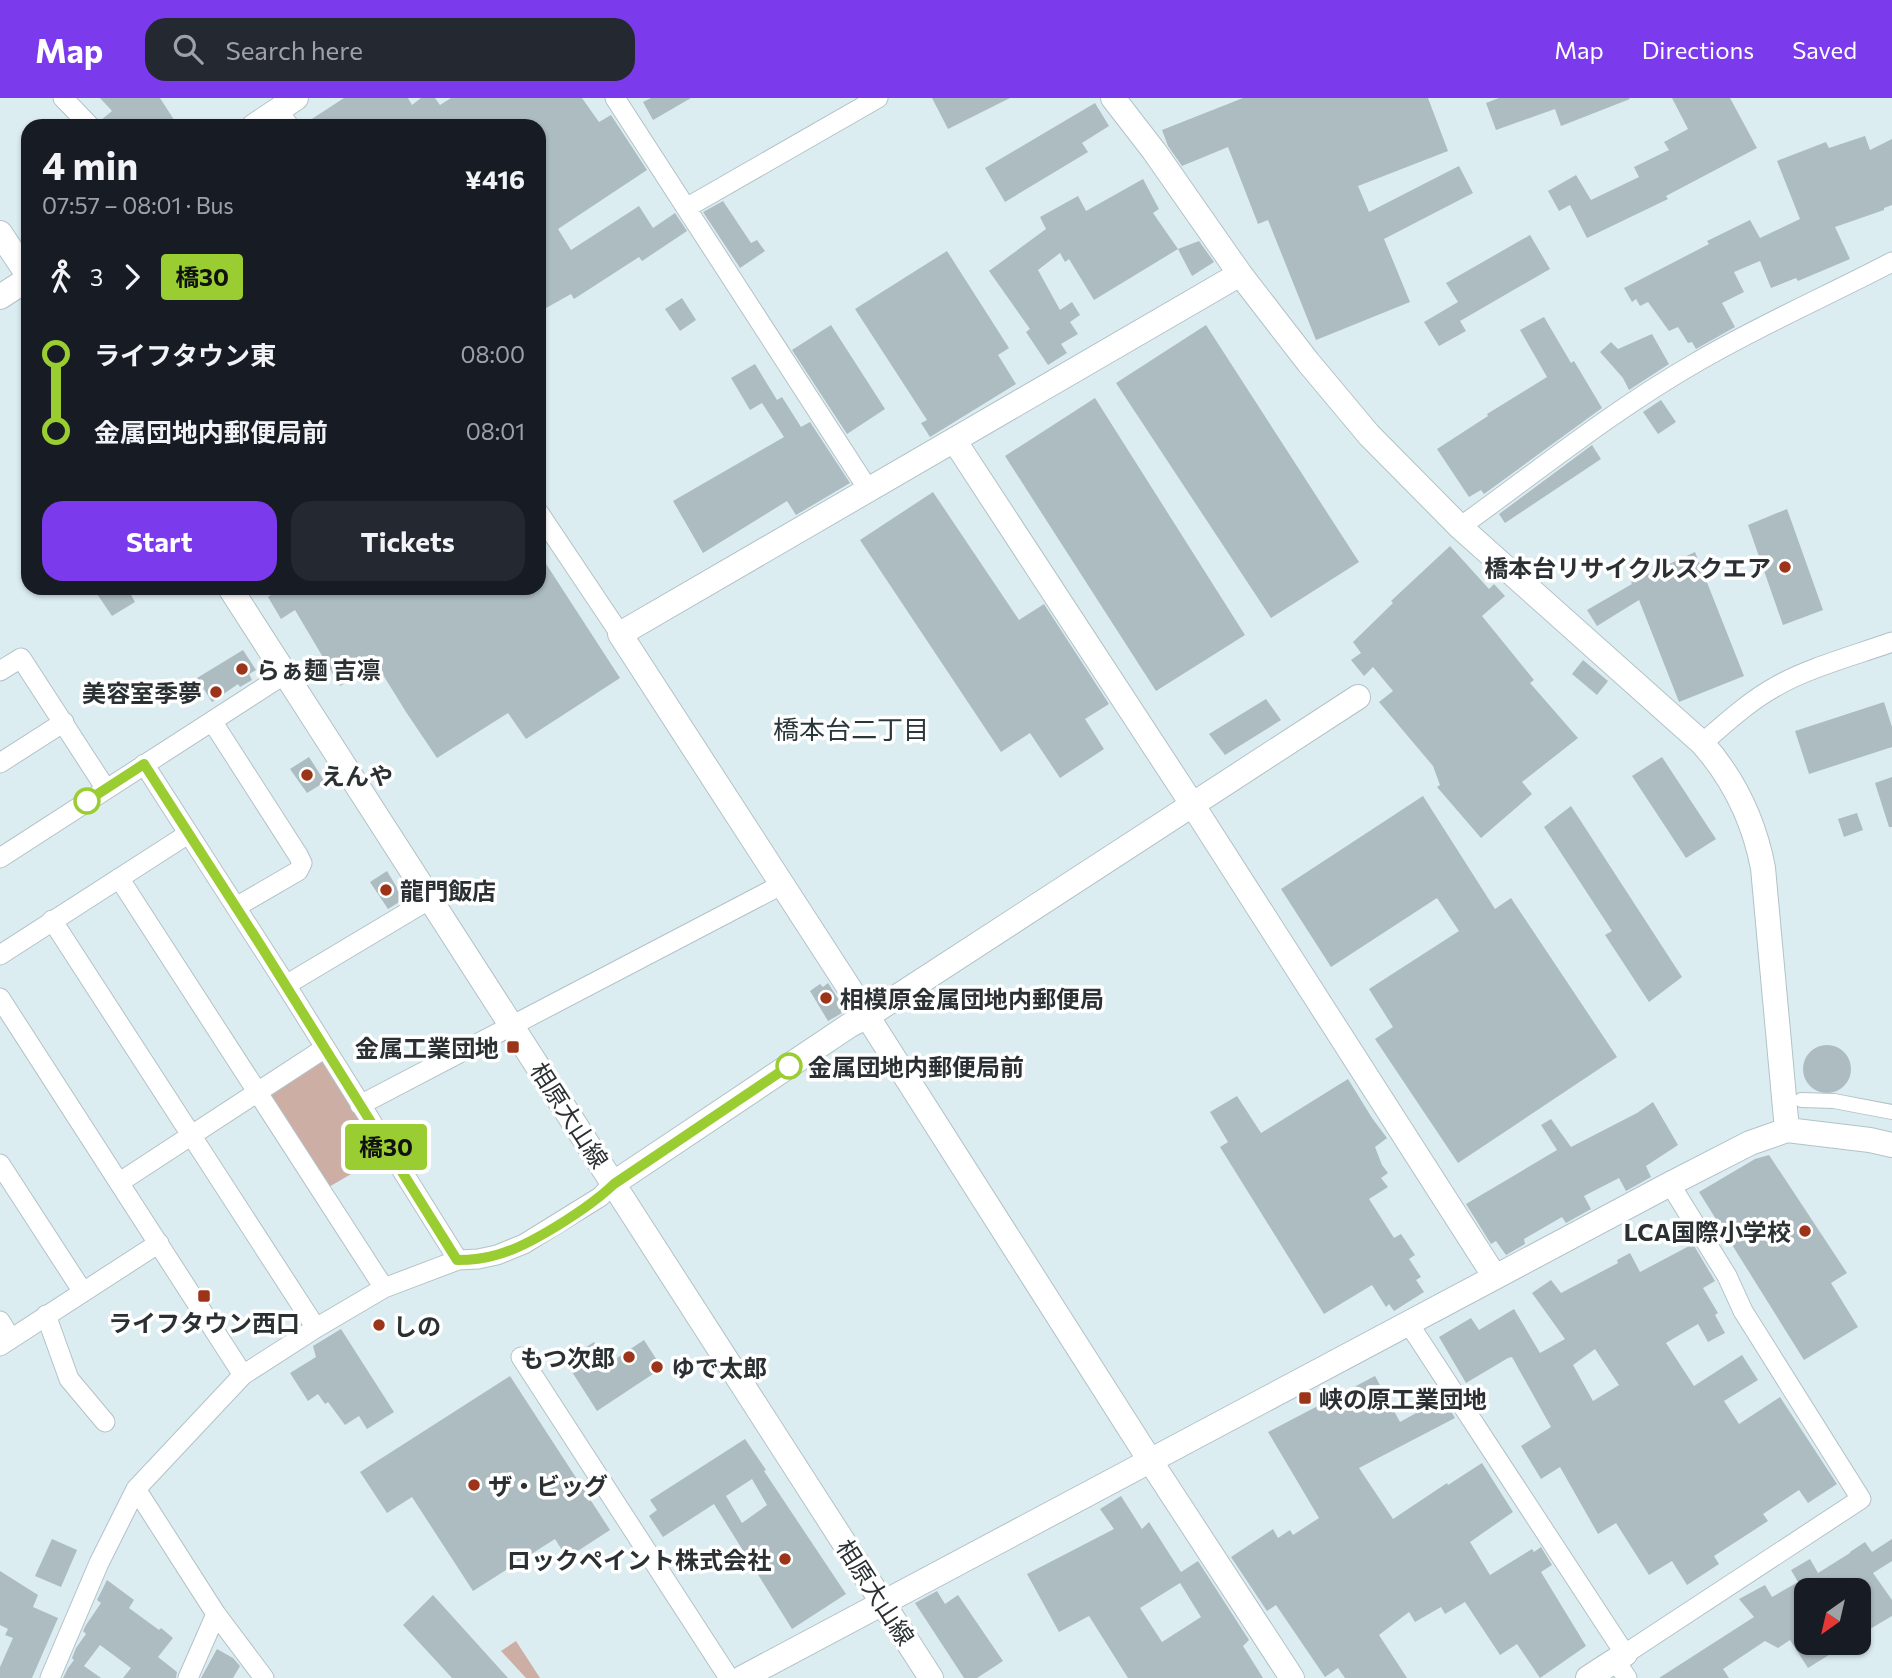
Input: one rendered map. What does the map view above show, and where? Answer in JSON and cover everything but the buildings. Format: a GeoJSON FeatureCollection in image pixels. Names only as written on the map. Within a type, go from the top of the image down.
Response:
{"type":"FeatureCollection","features":[{"type":"Feature","properties":{"kind":"street"},"geometry":{"type":"LineString","coordinates":[[63,98],[83,119]]}},
{"type":"Feature","properties":{"kind":"street"},"geometry":{"type":"LineString","coordinates":[[615,98],[868,489]]}},
{"type":"Feature","properties":{"kind":"street"},"geometry":{"type":"LineString","coordinates":[[686,208],[878,98]]}},
{"type":"Feature","properties":{"kind":"street"},"geometry":{"type":"LineString","coordinates":[[1113,98],[1154,151],[1240,274],[1363,428],[1460,527],[1702,743],[1730,779],[1758,844],[1764,882],[1787,1130]]}},
{"type":"Feature","properties":{"kind":"street"},"geometry":{"type":"LineString","coordinates":[[266,119],[286,107]]}},
{"type":"Feature","properties":{"kind":"street"},"geometry":{"type":"LineString","coordinates":[[0,233],[21,266]]}},
{"type":"Feature","properties":{"kind":"street"},"geometry":{"type":"LineString","coordinates":[[1460,527],[1598,424],[1697,362],[1892,262]]}},
{"type":"Feature","properties":{"kind":"street"},"geometry":{"type":"LineString","coordinates":[[620,634],[1240,274]]}},
{"type":"Feature","properties":{"kind":"street"},"geometry":{"type":"LineString","coordinates":[[0,297],[21,282]]}},
{"type":"Feature","properties":{"kind":"street"},"geometry":{"type":"LineString","coordinates":[[954,440],[1192,804],[1495,1277]]}},
{"type":"Feature","properties":{"kind":"street"},"geometry":{"type":"LineString","coordinates":[[546,523],[620,634],[1292,1678]]}},
{"type":"Feature","properties":{"kind":"street","name":"相原大山線"},"geometry":{"type":"LineString","coordinates":[[234,595],[932,1678]]}},
{"type":"Feature","properties":{"kind":"street"},"geometry":{"type":"LineString","coordinates":[[1702,743],[1752,701],[1777,685],[1892,642]]}},
{"type":"Feature","properties":{"kind":"street"},"geometry":{"type":"LineString","coordinates":[[0,671],[21,658],[106,789]]}},
{"type":"Feature","properties":{"kind":"street"},"geometry":{"type":"LineString","coordinates":[[0,858],[285,674]]}},
{"type":"Feature","properties":{"kind":"street"},"geometry":{"type":"LineString","coordinates":[[50,1678],[99,1563],[136,1489],[243,1375],[384,1287],[457,1260],[497,1255],[524,1244],[600,1197],[614,1184],[850,1026],[1359,696]]}},
{"type":"Feature","properties":{"kind":"street"},"geometry":{"type":"LineString","coordinates":[[212,720],[302,863],[298,871],[236,907]]}},
{"type":"Feature","properties":{"kind":"street"},"geometry":{"type":"LineString","coordinates":[[0,763],[64,722]]}},
{"type":"Feature","properties":{"kind":"street"},"geometry":{"type":"LineString","coordinates":[[144,764],[286,985],[457,1260]]}},
{"type":"Feature","properties":{"kind":"street"},"geometry":{"type":"LineString","coordinates":[[0,955],[188,834]]}},
{"type":"Feature","properties":{"kind":"street"},"geometry":{"type":"LineString","coordinates":[[119,878],[384,1287]]}},
{"type":"Feature","properties":{"kind":"street"},"geometry":{"type":"LineString","coordinates":[[360,1105],[781,885]]}},
{"type":"Feature","properties":{"kind":"street"},"geometry":{"type":"LineString","coordinates":[[286,985],[430,900]]}},
{"type":"Feature","properties":{"kind":"street"},"geometry":{"type":"LineString","coordinates":[[52,920],[316,1328]]}},
{"type":"Feature","properties":{"kind":"street"},"geometry":{"type":"LineString","coordinates":[[0,998],[243,1375]]}},
{"type":"Feature","properties":{"kind":"street"},"geometry":{"type":"LineString","coordinates":[[120,1182],[325,1048]]}},
{"type":"Feature","properties":{"kind":"street"},"geometry":{"type":"LineString","coordinates":[[1801,1100],[1834,1101],[1892,1112]]}},
{"type":"Feature","properties":{"kind":"street"},"geometry":{"type":"LineString","coordinates":[[742,1678],[1750,1143],[1787,1130],[1892,1145]]}},
{"type":"Feature","properties":{"kind":"street"},"geometry":{"type":"LineString","coordinates":[[0,1164],[83,1292]]}},
{"type":"Feature","properties":{"kind":"street"},"geometry":{"type":"LineString","coordinates":[[1588,1678],[1622,1664],[1861,1499],[1743,1311],[1727,1276],[1670,1184]]}},
{"type":"Feature","properties":{"kind":"street"},"geometry":{"type":"LineString","coordinates":[[0,1321],[6,1342],[159,1243]]}},
{"type":"Feature","properties":{"kind":"street"},"geometry":{"type":"LineString","coordinates":[[46,1315],[69,1379],[105,1422]]}},
{"type":"Feature","properties":{"kind":"street"},"geometry":{"type":"LineString","coordinates":[[1409,1324],[1622,1664]]}},
{"type":"Feature","properties":{"kind":"street"},"geometry":{"type":"LineString","coordinates":[[521,1357],[729,1678]]}},
{"type":"Feature","properties":{"kind":"street"},"geometry":{"type":"LineString","coordinates":[[136,1489],[216,1614],[264,1678]]}},
{"type":"Feature","properties":{"kind":"street"},"geometry":{"type":"LineString","coordinates":[[188,1678],[216,1614]]}},
{"type":"Feature","properties":{"kind":"shaded area"},"geometry":{"type":"Polygon","coordinates":[[[325,1048],[389,1152],[322,1191],[258,1092],[325,1048]]]}},
{"type":"Feature","properties":{"kind":"shaded area"},"geometry":{"type":"Polygon","coordinates":[[[516,1641],[540,1678],[526,1678],[501,1651],[516,1641]]]}},
{"type":"Feature","properties":{"kind":"bus line","name":"橋30"},"geometry":{"type":"LineString","coordinates":[[87,801],[144,764],[457,1260],[497,1255],[524,1244],[600,1197],[614,1184],[789,1066]]}},
{"type":"Feature","properties":{"kind":"place","name":"橋本台リサイクルスクエア"},"geometry":{"type":"Point","coordinates":[1785,567]}},
{"type":"Feature","properties":{"kind":"place","name":"らぁ麺 吉凛"},"geometry":{"type":"Point","coordinates":[242,669]}},
{"type":"Feature","properties":{"kind":"place","name":"美容室季夢"},"geometry":{"type":"Point","coordinates":[216,692]}},
{"type":"Feature","properties":{"kind":"place","name":"えんや"},"geometry":{"type":"Point","coordinates":[307,775]}},
{"type":"Feature","properties":{"kind":"place","name":"龍門飯店"},"geometry":{"type":"Point","coordinates":[386,890]}},
{"type":"Feature","properties":{"kind":"place","name":"相模原金属団地内郵便局"},"geometry":{"type":"Point","coordinates":[826,998]}},
{"type":"Feature","properties":{"kind":"place","name":"金属工業団地"},"geometry":{"type":"Point","coordinates":[513,1047]}},
{"type":"Feature","properties":{"kind":"place","name":"金属団地内郵便局前"},"geometry":{"type":"Point","coordinates":[789,1066]}},
{"type":"Feature","properties":{"kind":"place","name":"LCA国際小学校"},"geometry":{"type":"Point","coordinates":[1805,1231]}},
{"type":"Feature","properties":{"kind":"place","name":"ライフタウン西口"},"geometry":{"type":"Point","coordinates":[204,1296]}},
{"type":"Feature","properties":{"kind":"place","name":"しの"},"geometry":{"type":"Point","coordinates":[379,1325]}},
{"type":"Feature","properties":{"kind":"place","name":"もつ次郎"},"geometry":{"type":"Point","coordinates":[629,1357]}},
{"type":"Feature","properties":{"kind":"place","name":"ゆで太郎"},"geometry":{"type":"Point","coordinates":[657,1367]}},
{"type":"Feature","properties":{"kind":"place","name":"峡の原工業団地"},"geometry":{"type":"Point","coordinates":[1305,1398]}},
{"type":"Feature","properties":{"kind":"place","name":"ザ・ビッグ"},"geometry":{"type":"Point","coordinates":[474,1485]}},
{"type":"Feature","properties":{"kind":"place","name":"ロックペイント株式会社"},"geometry":{"type":"Point","coordinates":[785,1559]}},
{"type":"Feature","properties":{"kind":"district","name":"橋本台二丁目"},"geometry":{"type":"Point","coordinates":[851,728]}}]}
